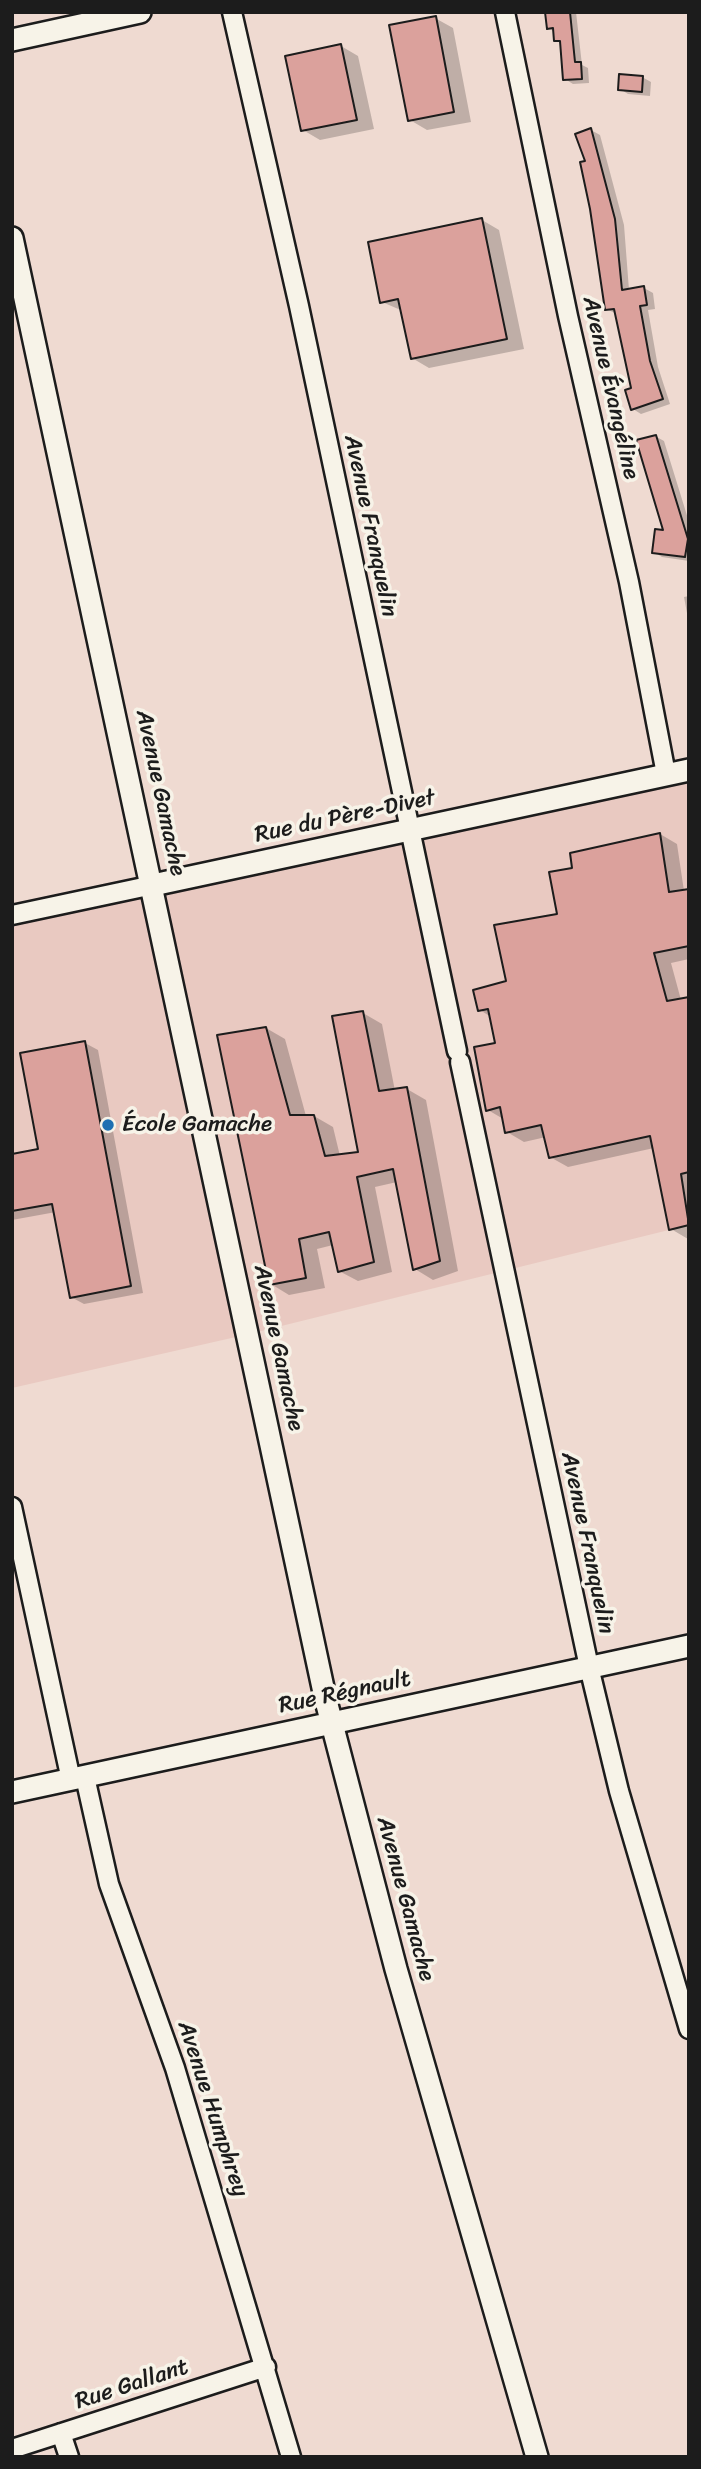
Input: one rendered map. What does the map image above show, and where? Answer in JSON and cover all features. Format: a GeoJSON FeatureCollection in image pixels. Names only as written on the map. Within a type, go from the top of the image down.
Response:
{"type":"FeatureCollection","features":[{"type":"Feature","properties":{"kind":"street"},"geometry":{"type":"LineString","coordinates":[[12,40],[140,12]]}},
{"type":"Feature","properties":{"kind":"street","name":"Avenue Franquelin"},"geometry":{"type":"LineString","coordinates":[[232,12],[299,306],[589,1667],[619,1791],[689,2029]]}},
{"type":"Feature","properties":{"kind":"street","name":"Avenue Évangéline"},"geometry":{"type":"LineString","coordinates":[[505,12],[568,316],[629,582],[666,775]]}},
{"type":"Feature","properties":{"kind":"street","name":"Avenue Gamache"},"geometry":{"type":"LineString","coordinates":[[12,238],[153,885],[291,1544],[332,1723],[396,1969],[537,2457]]}},
{"type":"Feature","properties":{"kind":"street","name":"Rue du Père-Divet"},"geometry":{"type":"LineString","coordinates":[[12,915],[689,770]]}},
{"type":"Feature","properties":{"kind":"street","name":"Avenue Humphrey"},"geometry":{"type":"LineString","coordinates":[[12,1507],[78,1778],[109,1884],[175,2068],[266,2367],[290,2457]]}},
{"type":"Feature","properties":{"kind":"street","name":"Rue Régnault"},"geometry":{"type":"LineString","coordinates":[[12,1793],[689,1646]]}},
{"type":"Feature","properties":{"kind":"street","name":"Rue Gallant"},"geometry":{"type":"LineString","coordinates":[[12,2449],[266,2367]]}},
{"type":"Feature","properties":{"kind":"street"},"geometry":{"type":"LineString","coordinates":[[61,2433],[69,2457]]}},
{"type":"Feature","properties":{"kind":"shaded area"},"geometry":{"type":"Polygon","coordinates":[[[689,770],[689,1225],[249,1334],[12,1388],[12,917],[689,770]]]}},
{"type":"Feature","properties":{"kind":"building"},"geometry":{"type":"Polygon","coordinates":[[[545,12],[570,12],[575,62],[581,62],[582,79],[563,80],[560,41],[554,41],[553,28],[547,29],[545,12]]]}},
{"type":"Feature","properties":{"kind":"building"},"geometry":{"type":"Polygon","coordinates":[[[436,16],[454,112],[408,121],[389,25],[436,16]]]}},
{"type":"Feature","properties":{"kind":"building"},"geometry":{"type":"Polygon","coordinates":[[[341,44],[357,120],[301,131],[285,56],[341,44]]]}},
{"type":"Feature","properties":{"kind":"building"},"geometry":{"type":"Polygon","coordinates":[[[619,74],[643,76],[642,92],[618,90],[619,74]]]}},
{"type":"Feature","properties":{"kind":"building"},"geometry":{"type":"Polygon","coordinates":[[[591,128],[615,219],[622,290],[644,286],[647,305],[640,306],[650,361],[663,399],[631,410],[625,390],[631,388],[614,309],[605,310],[580,162],[585,161],[575,134],[591,128]]]}},
{"type":"Feature","properties":{"kind":"building"},"geometry":{"type":"Polygon","coordinates":[[[482,218],[507,339],[411,359],[398,299],[380,303],[368,242],[482,218]]]}},
{"type":"Feature","properties":{"kind":"building"},"geometry":{"type":"Polygon","coordinates":[[[656,435],[688,539],[685,557],[652,553],[655,529],[663,530],[636,440],[656,435]]]}},
{"type":"Feature","properties":{"kind":"building"},"geometry":{"type":"Polygon","coordinates":[[[660,833],[669,892],[689,889],[689,946],[654,953],[667,1001],[689,997],[689,1172],[681,1174],[689,1225],[669,1230],[650,1136],[549,1158],[541,1125],[505,1133],[500,1107],[486,1111],[474,1047],[495,1043],[488,1009],[478,1011],[473,990],[506,981],[494,925],[557,914],[549,872],[572,868],[570,853],[660,833]]]}},
{"type":"Feature","properties":{"kind":"building"},"geometry":{"type":"Polygon","coordinates":[[[363,1011],[379,1091],[407,1087],[440,1261],[413,1270],[393,1169],[357,1177],[374,1262],[338,1272],[329,1232],[299,1239],[306,1278],[269,1285],[217,1035],[266,1027],[290,1115],[314,1115],[325,1156],[358,1152],[332,1016],[363,1011]]]}},
{"type":"Feature","properties":{"kind":"building"},"geometry":{"type":"Polygon","coordinates":[[[85,1041],[131,1286],[70,1298],[52,1204],[12,1211],[12,1154],[38,1149],[20,1053],[85,1041]]]}},
{"type":"Feature","properties":{"kind":"place","name":"École Gamache"},"geometry":{"type":"Point","coordinates":[108,1125]}}]}
